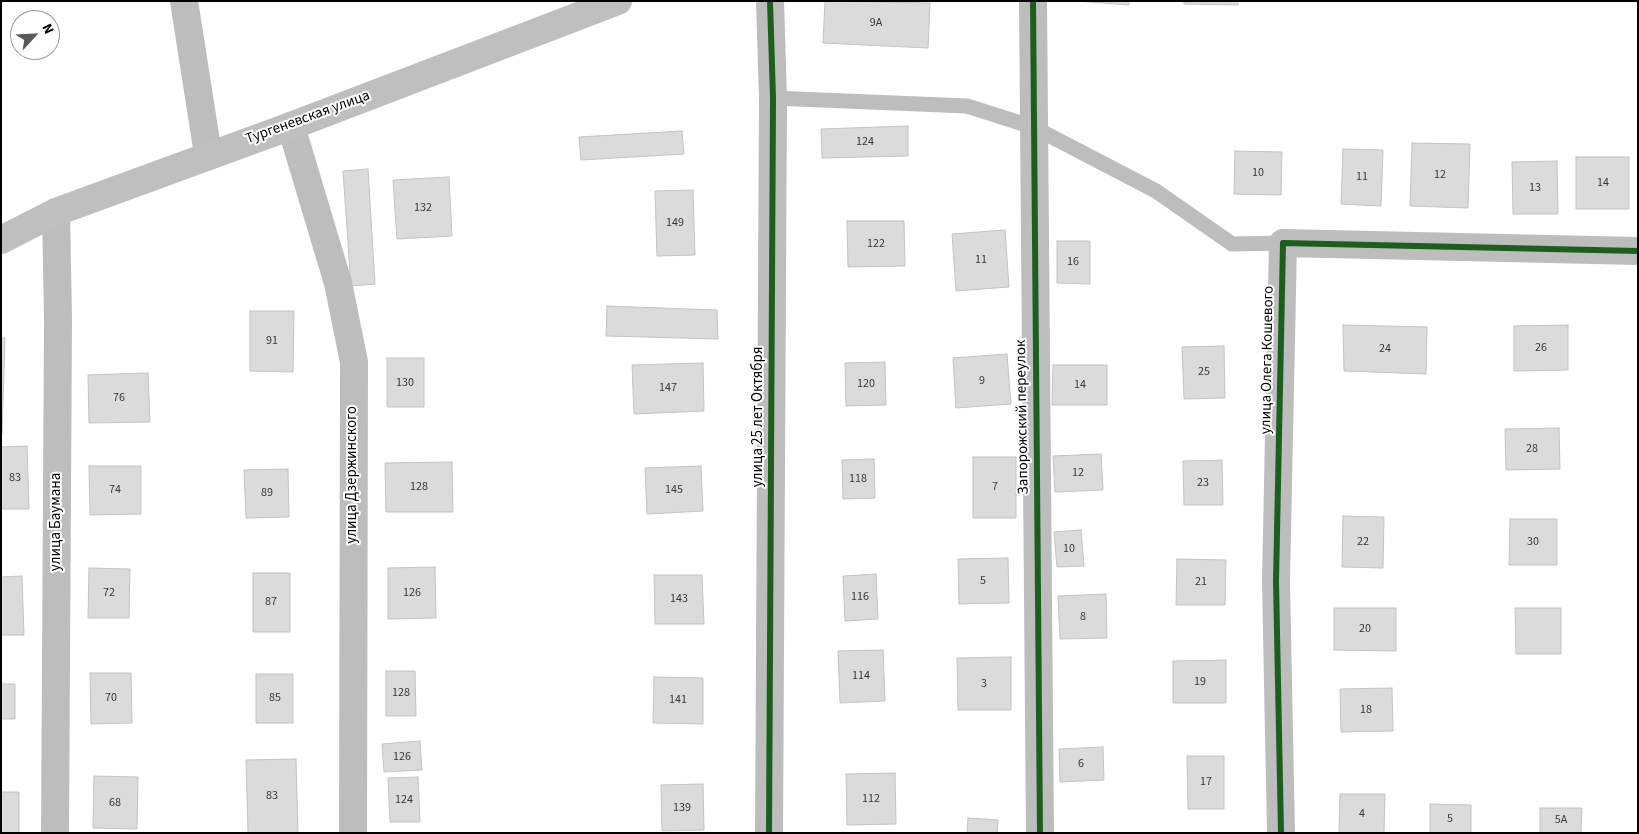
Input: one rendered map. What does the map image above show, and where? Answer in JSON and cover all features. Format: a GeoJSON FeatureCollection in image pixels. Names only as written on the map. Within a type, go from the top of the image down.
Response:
{"type":"FeatureCollection","features":[{"type":"Feature","properties":{"kind":"main road","name":"Тургеневская улица"},"geometry":{"type":"LineString","coordinates":[[1,240],[56,212],[208,154],[291,126],[618,1]]}},
{"type":"Feature","properties":{"kind":"street"},"geometry":{"type":"LineString","coordinates":[[184,1],[208,154]]}},
{"type":"Feature","properties":{"kind":"street","name":"улица 25 лет Октября"},"geometry":{"type":"LineString","coordinates":[[769,833],[773,98],[770,1]]}},
{"type":"Feature","properties":{"kind":"street","name":"Запорожский переулок"},"geometry":{"type":"LineString","coordinates":[[1033,1],[1040,833]]}},
{"type":"Feature","properties":{"kind":"street","name":"улица Дзержинского"},"geometry":{"type":"LineString","coordinates":[[291,126],[338,283],[354,362],[353,833]]}},
{"type":"Feature","properties":{"kind":"street","name":"улица Баумана"},"geometry":{"type":"LineString","coordinates":[[55,833],[58,330],[56,212]]}},
{"type":"Feature","properties":{"kind":"street"},"geometry":{"type":"LineString","coordinates":[[1283,243],[1638,251]]}},
{"type":"Feature","properties":{"kind":"street","name":"улица Олега Кошевого"},"geometry":{"type":"LineString","coordinates":[[1281,833],[1276,580],[1283,243]]}},
{"type":"Feature","properties":{"kind":"lane"},"geometry":{"type":"LineString","coordinates":[[773,98],[967,106],[1033,127],[1156,191],[1232,244],[1283,243]]}},
{"type":"Feature","properties":{"kind":"building"},"geometry":{"type":"Polygon","coordinates":[[[825,1],[930,3],[928,48],[823,43],[825,1]]]}},
{"type":"Feature","properties":{"kind":"building"},"geometry":{"type":"Polygon","coordinates":[[[1076,1],[1129,1],[1129,5],[1076,1]]]}},
{"type":"Feature","properties":{"kind":"building"},"geometry":{"type":"Polygon","coordinates":[[[1184,1],[1238,1],[1238,5],[1184,4],[1184,1]]]}},
{"type":"Feature","properties":{"kind":"building"},"geometry":{"type":"Polygon","coordinates":[[[908,126],[908,156],[822,158],[821,129],[908,126]]]}},
{"type":"Feature","properties":{"kind":"building"},"geometry":{"type":"Polygon","coordinates":[[[682,131],[684,154],[581,160],[579,137],[682,131]]]}},
{"type":"Feature","properties":{"kind":"building"},"geometry":{"type":"Polygon","coordinates":[[[1412,143],[1470,144],[1468,208],[1410,206],[1412,143]]]}},
{"type":"Feature","properties":{"kind":"building"},"geometry":{"type":"Polygon","coordinates":[[[1343,149],[1383,150],[1381,206],[1341,204],[1343,149]]]}},
{"type":"Feature","properties":{"kind":"building"},"geometry":{"type":"Polygon","coordinates":[[[1235,151],[1282,152],[1281,195],[1234,194],[1235,151]]]}},
{"type":"Feature","properties":{"kind":"building"},"geometry":{"type":"Polygon","coordinates":[[[1576,157],[1629,157],[1629,209],[1576,209],[1576,157]]]}},
{"type":"Feature","properties":{"kind":"building"},"geometry":{"type":"Polygon","coordinates":[[[1557,161],[1558,214],[1513,214],[1512,162],[1557,161]]]}},
{"type":"Feature","properties":{"kind":"building"},"geometry":{"type":"Polygon","coordinates":[[[368,169],[375,284],[351,286],[343,171],[368,169]]]}},
{"type":"Feature","properties":{"kind":"building"},"geometry":{"type":"Polygon","coordinates":[[[449,177],[452,236],[397,239],[393,180],[449,177]]]}},
{"type":"Feature","properties":{"kind":"building"},"geometry":{"type":"Polygon","coordinates":[[[693,190],[695,255],[657,256],[655,191],[693,190]]]}},
{"type":"Feature","properties":{"kind":"building"},"geometry":{"type":"Polygon","coordinates":[[[847,221],[904,221],[905,266],[848,267],[847,221]]]}},
{"type":"Feature","properties":{"kind":"building"},"geometry":{"type":"Polygon","coordinates":[[[1005,230],[1009,287],[956,291],[952,234],[1005,230]]]}},
{"type":"Feature","properties":{"kind":"building"},"geometry":{"type":"Polygon","coordinates":[[[1057,241],[1090,241],[1090,284],[1057,283],[1057,241]]]}},
{"type":"Feature","properties":{"kind":"building"},"geometry":{"type":"Polygon","coordinates":[[[607,306],[717,310],[718,339],[606,336],[607,306]]]}},
{"type":"Feature","properties":{"kind":"building"},"geometry":{"type":"Polygon","coordinates":[[[250,311],[294,311],[293,372],[250,371],[250,311]]]}},
{"type":"Feature","properties":{"kind":"building"},"geometry":{"type":"Polygon","coordinates":[[[1343,325],[1427,327],[1426,374],[1344,371],[1343,325]]]}},
{"type":"Feature","properties":{"kind":"building"},"geometry":{"type":"Polygon","coordinates":[[[1568,325],[1568,370],[1514,371],[1514,326],[1568,325]]]}},
{"type":"Feature","properties":{"kind":"building"},"geometry":{"type":"Polygon","coordinates":[[[1,338],[5,338],[2,434],[1,434],[1,338]]]}},
{"type":"Feature","properties":{"kind":"building"},"geometry":{"type":"Polygon","coordinates":[[[1224,346],[1225,398],[1184,399],[1182,347],[1224,346]]]}},
{"type":"Feature","properties":{"kind":"building"},"geometry":{"type":"Polygon","coordinates":[[[1007,354],[1011,404],[956,408],[953,358],[1007,354]]]}},
{"type":"Feature","properties":{"kind":"building"},"geometry":{"type":"Polygon","coordinates":[[[387,358],[424,358],[424,407],[387,407],[387,358]]]}},
{"type":"Feature","properties":{"kind":"building"},"geometry":{"type":"Polygon","coordinates":[[[885,362],[886,405],[846,406],[845,363],[885,362]]]}},
{"type":"Feature","properties":{"kind":"building"},"geometry":{"type":"Polygon","coordinates":[[[703,363],[704,411],[634,414],[632,365],[703,363]]]}},
{"type":"Feature","properties":{"kind":"building"},"geometry":{"type":"Polygon","coordinates":[[[1053,365],[1107,365],[1107,405],[1052,405],[1053,365]]]}},
{"type":"Feature","properties":{"kind":"building"},"geometry":{"type":"Polygon","coordinates":[[[148,373],[150,422],[89,423],[88,375],[148,373]]]}},
{"type":"Feature","properties":{"kind":"building"},"geometry":{"type":"Polygon","coordinates":[[[1559,428],[1560,469],[1506,470],[1505,429],[1559,428]]]}},
{"type":"Feature","properties":{"kind":"building"},"geometry":{"type":"Polygon","coordinates":[[[27,446],[29,509],[1,509],[1,447],[27,446]]]}},
{"type":"Feature","properties":{"kind":"building"},"geometry":{"type":"Polygon","coordinates":[[[1101,454],[1103,490],[1055,492],[1053,456],[1101,454]]]}},
{"type":"Feature","properties":{"kind":"building"},"geometry":{"type":"Polygon","coordinates":[[[973,457],[1016,457],[1016,518],[973,518],[973,457]]]}},
{"type":"Feature","properties":{"kind":"building"},"geometry":{"type":"Polygon","coordinates":[[[874,459],[875,498],[843,499],[842,460],[874,459]]]}},
{"type":"Feature","properties":{"kind":"building"},"geometry":{"type":"Polygon","coordinates":[[[1222,460],[1223,505],[1184,505],[1183,461],[1222,460]]]}},
{"type":"Feature","properties":{"kind":"building"},"geometry":{"type":"Polygon","coordinates":[[[452,462],[453,512],[386,512],[385,463],[452,462]]]}},
{"type":"Feature","properties":{"kind":"building"},"geometry":{"type":"Polygon","coordinates":[[[89,466],[141,466],[141,514],[90,515],[89,466]]]}},
{"type":"Feature","properties":{"kind":"building"},"geometry":{"type":"Polygon","coordinates":[[[701,466],[703,511],[647,514],[645,468],[701,466]]]}},
{"type":"Feature","properties":{"kind":"building"},"geometry":{"type":"Polygon","coordinates":[[[288,469],[289,517],[246,518],[244,470],[288,469]]]}},
{"type":"Feature","properties":{"kind":"building"},"geometry":{"type":"Polygon","coordinates":[[[1343,516],[1384,517],[1383,568],[1342,567],[1343,516]]]}},
{"type":"Feature","properties":{"kind":"building"},"geometry":{"type":"Polygon","coordinates":[[[1510,519],[1557,519],[1557,565],[1509,565],[1510,519]]]}},
{"type":"Feature","properties":{"kind":"building"},"geometry":{"type":"Polygon","coordinates":[[[1081,530],[1084,566],[1057,567],[1054,532],[1081,530]]]}},
{"type":"Feature","properties":{"kind":"building"},"geometry":{"type":"Polygon","coordinates":[[[1008,558],[1009,603],[959,604],[958,559],[1008,558]]]}},
{"type":"Feature","properties":{"kind":"building"},"geometry":{"type":"Polygon","coordinates":[[[1177,559],[1226,560],[1225,605],[1176,605],[1177,559]]]}},
{"type":"Feature","properties":{"kind":"building"},"geometry":{"type":"Polygon","coordinates":[[[435,567],[436,618],[388,619],[388,568],[435,567]]]}},
{"type":"Feature","properties":{"kind":"building"},"geometry":{"type":"Polygon","coordinates":[[[89,568],[130,569],[129,618],[88,618],[89,568]]]}},
{"type":"Feature","properties":{"kind":"building"},"geometry":{"type":"Polygon","coordinates":[[[253,573],[290,573],[290,632],[253,632],[253,573]]]}},
{"type":"Feature","properties":{"kind":"building"},"geometry":{"type":"Polygon","coordinates":[[[876,574],[878,619],[845,621],[843,576],[876,574]]]}},
{"type":"Feature","properties":{"kind":"building"},"geometry":{"type":"Polygon","coordinates":[[[654,575],[702,575],[704,624],[655,624],[654,575]]]}},
{"type":"Feature","properties":{"kind":"building"},"geometry":{"type":"Polygon","coordinates":[[[22,576],[24,635],[1,635],[1,577],[22,576]]]}},
{"type":"Feature","properties":{"kind":"building"},"geometry":{"type":"Polygon","coordinates":[[[1106,594],[1107,638],[1060,639],[1058,596],[1106,594]]]}},
{"type":"Feature","properties":{"kind":"building"},"geometry":{"type":"Polygon","coordinates":[[[1334,608],[1396,608],[1396,651],[1334,650],[1334,608]]]}},
{"type":"Feature","properties":{"kind":"building"},"geometry":{"type":"Polygon","coordinates":[[[1515,608],[1561,608],[1561,654],[1516,654],[1515,608]]]}},
{"type":"Feature","properties":{"kind":"building"},"geometry":{"type":"Polygon","coordinates":[[[883,650],[885,701],[840,703],[838,651],[883,650]]]}},
{"type":"Feature","properties":{"kind":"building"},"geometry":{"type":"Polygon","coordinates":[[[1011,657],[1011,710],[958,710],[957,658],[1011,657]]]}},
{"type":"Feature","properties":{"kind":"building"},"geometry":{"type":"Polygon","coordinates":[[[1226,660],[1226,703],[1173,703],[1173,661],[1226,660]]]}},
{"type":"Feature","properties":{"kind":"building"},"geometry":{"type":"Polygon","coordinates":[[[386,671],[415,671],[416,716],[386,716],[386,671]]]}},
{"type":"Feature","properties":{"kind":"building"},"geometry":{"type":"Polygon","coordinates":[[[90,673],[131,673],[132,723],[91,724],[90,673]]]}},
{"type":"Feature","properties":{"kind":"building"},"geometry":{"type":"Polygon","coordinates":[[[256,674],[293,674],[293,723],[256,723],[256,674]]]}},
{"type":"Feature","properties":{"kind":"building"},"geometry":{"type":"Polygon","coordinates":[[[654,677],[703,678],[703,724],[653,723],[654,677]]]}},
{"type":"Feature","properties":{"kind":"building"},"geometry":{"type":"Polygon","coordinates":[[[1,684],[15,684],[15,719],[1,719],[1,684]]]}},
{"type":"Feature","properties":{"kind":"building"},"geometry":{"type":"Polygon","coordinates":[[[1392,688],[1393,731],[1341,732],[1340,689],[1392,688]]]}},
{"type":"Feature","properties":{"kind":"building"},"geometry":{"type":"Polygon","coordinates":[[[420,741],[422,770],[384,772],[382,744],[420,741]]]}},
{"type":"Feature","properties":{"kind":"building"},"geometry":{"type":"Polygon","coordinates":[[[1103,747],[1104,780],[1060,782],[1059,749],[1103,747]]]}},
{"type":"Feature","properties":{"kind":"building"},"geometry":{"type":"Polygon","coordinates":[[[1187,756],[1224,756],[1224,809],[1188,809],[1187,756]]]}},
{"type":"Feature","properties":{"kind":"building"},"geometry":{"type":"Polygon","coordinates":[[[296,759],[298,833],[248,833],[246,760],[296,759]]]}},
{"type":"Feature","properties":{"kind":"building"},"geometry":{"type":"Polygon","coordinates":[[[895,773],[896,824],[847,825],[846,774],[895,773]]]}},
{"type":"Feature","properties":{"kind":"building"},"geometry":{"type":"Polygon","coordinates":[[[94,776],[138,777],[137,829],[93,828],[94,776]]]}},
{"type":"Feature","properties":{"kind":"building"},"geometry":{"type":"Polygon","coordinates":[[[418,777],[420,822],[390,822],[388,778],[418,777]]]}},
{"type":"Feature","properties":{"kind":"building"},"geometry":{"type":"Polygon","coordinates":[[[703,784],[704,830],[662,831],[661,785],[703,784]]]}},
{"type":"Feature","properties":{"kind":"building"},"geometry":{"type":"Polygon","coordinates":[[[1,792],[19,792],[19,833],[1,833],[1,792]]]}},
{"type":"Feature","properties":{"kind":"building"},"geometry":{"type":"Polygon","coordinates":[[[1340,794],[1385,794],[1384,833],[1339,833],[1340,794]]]}},
{"type":"Feature","properties":{"kind":"building"},"geometry":{"type":"Polygon","coordinates":[[[1430,804],[1471,805],[1471,833],[1430,833],[1430,804]]]}},
{"type":"Feature","properties":{"kind":"building"},"geometry":{"type":"Polygon","coordinates":[[[1540,808],[1582,808],[1581,833],[1540,833],[1540,808]]]}},
{"type":"Feature","properties":{"kind":"building"},"geometry":{"type":"Polygon","coordinates":[[[968,818],[998,820],[997,833],[967,833],[968,818]]]}},
{"type":"Feature","properties":{"kind":"cycle path"},"geometry":{"type":"LineString","coordinates":[[769,833],[773,98],[770,1]]}},
{"type":"Feature","properties":{"kind":"cycle path"},"geometry":{"type":"LineString","coordinates":[[1033,1],[1040,833]]}},
{"type":"Feature","properties":{"kind":"cycle path"},"geometry":{"type":"LineString","coordinates":[[1281,833],[1276,581],[1283,243],[1638,251]]}}]}
